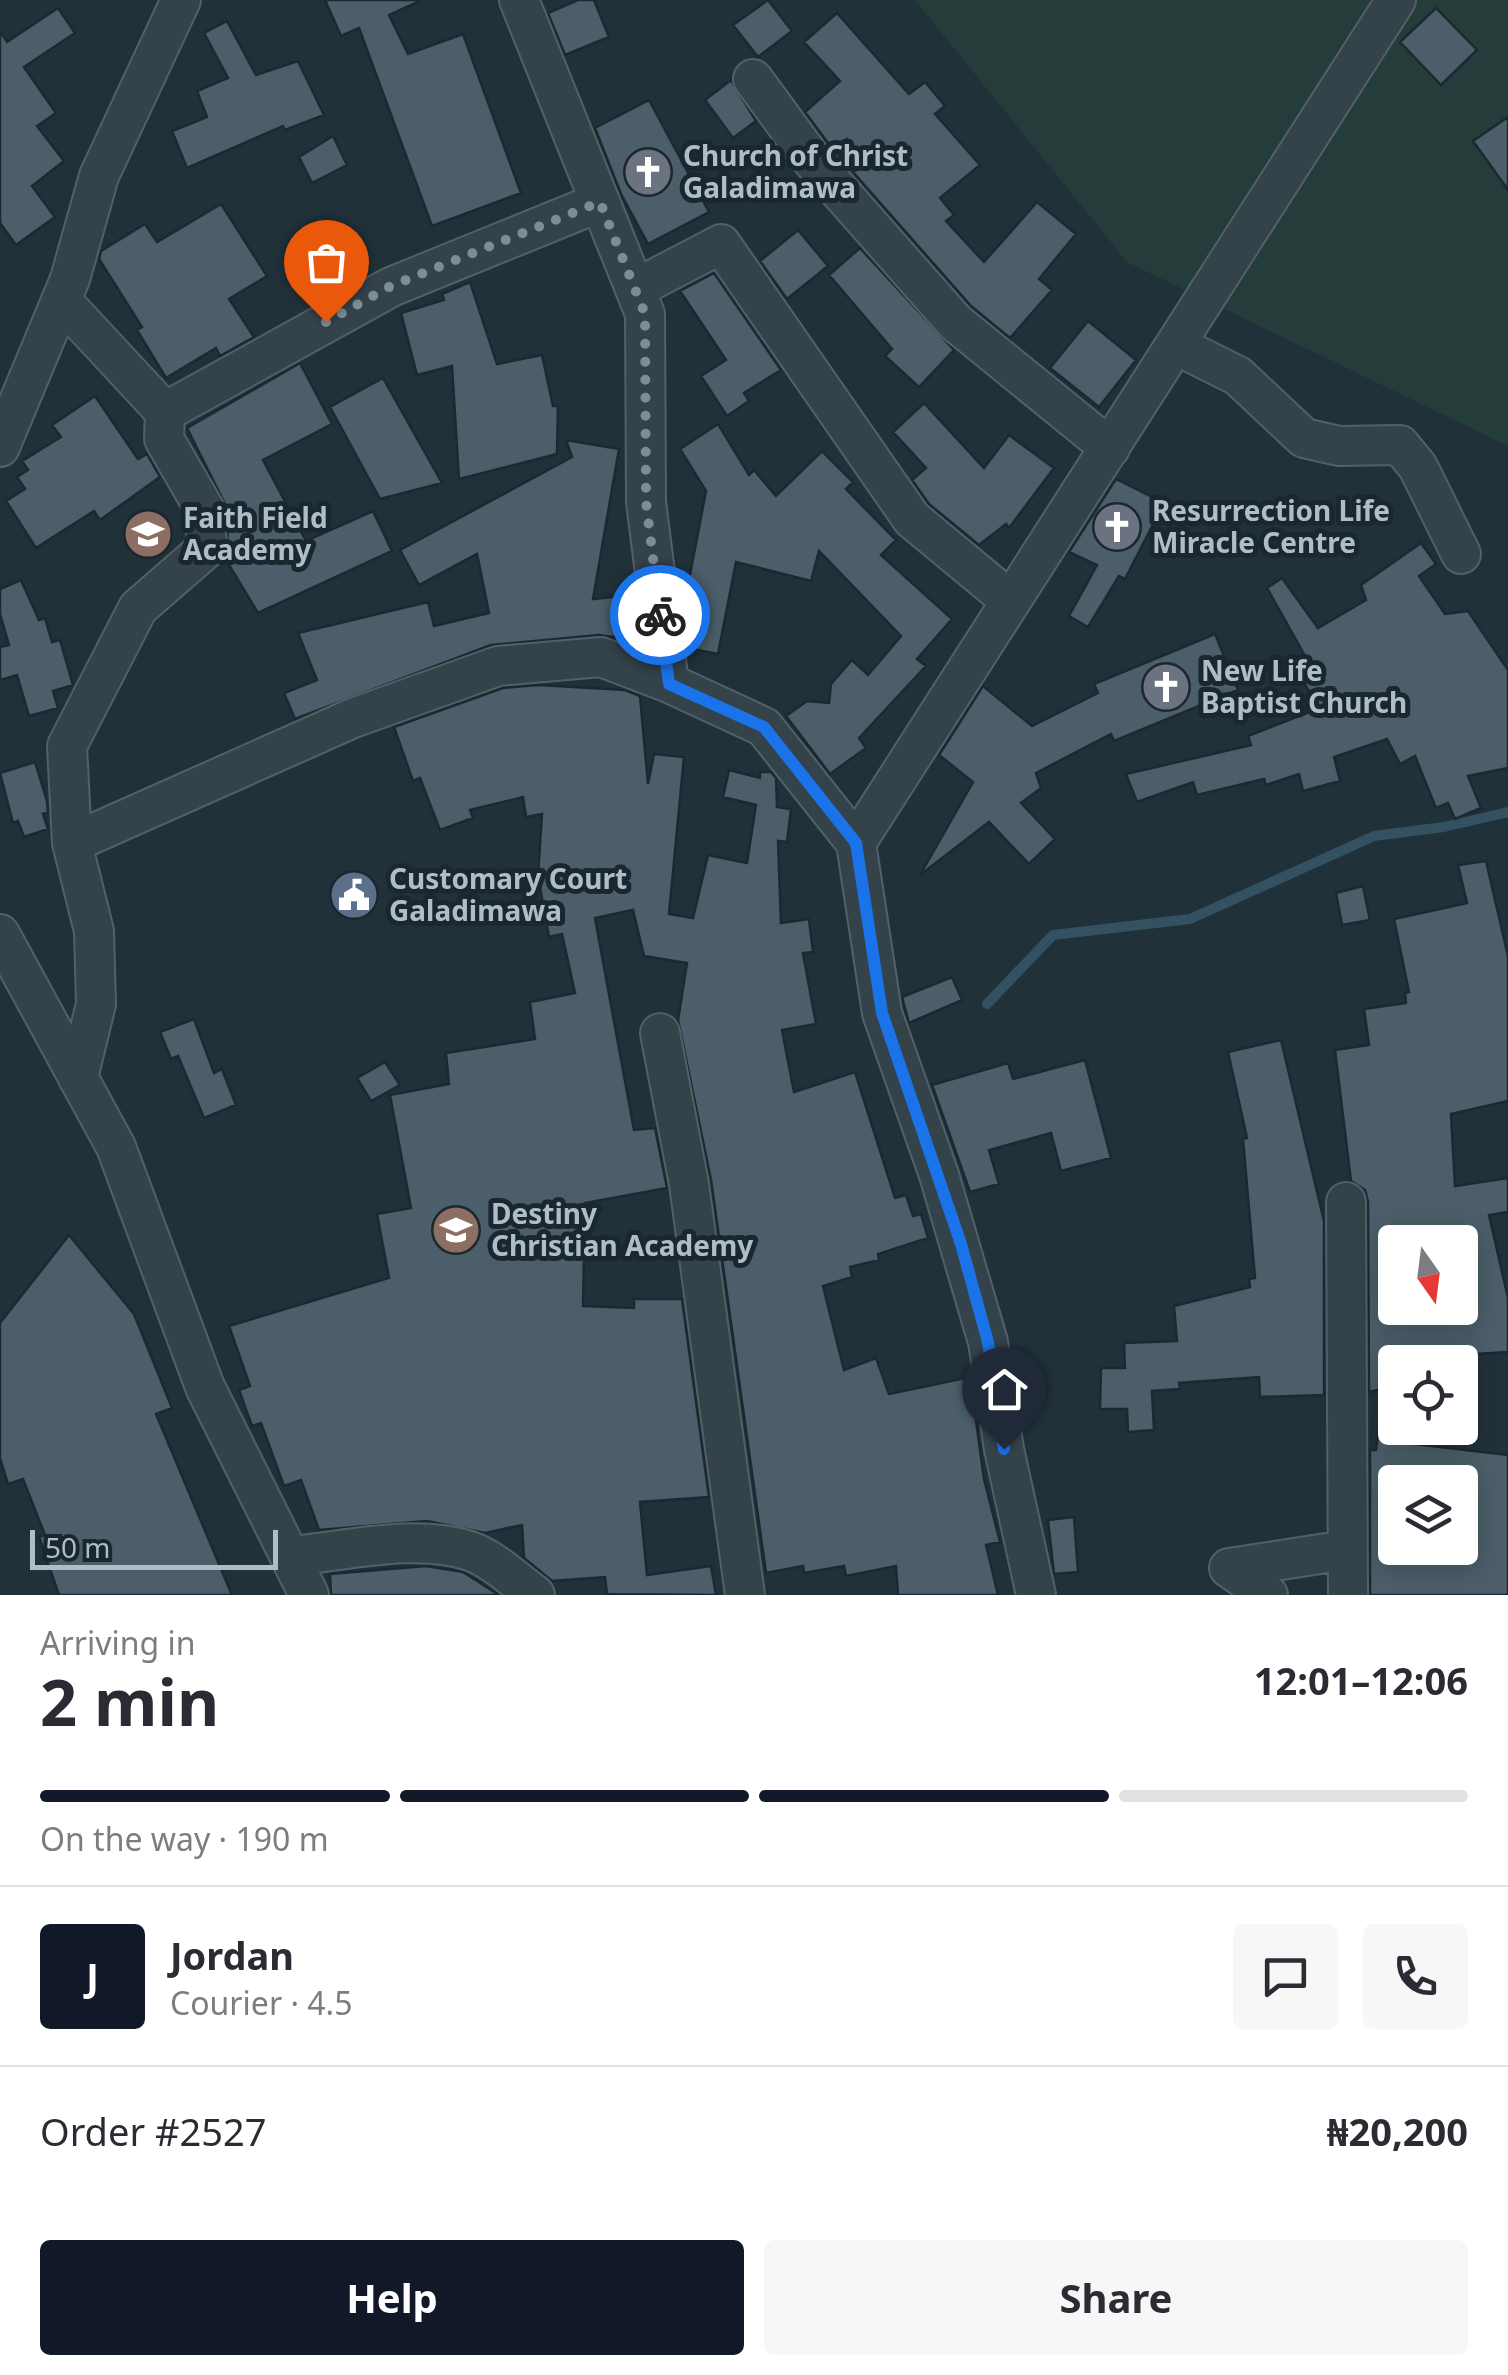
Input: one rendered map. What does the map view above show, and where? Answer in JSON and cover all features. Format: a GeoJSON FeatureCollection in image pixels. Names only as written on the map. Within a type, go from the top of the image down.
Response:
{"type":"FeatureCollection","features":[{"type":"Feature","properties":{"kind":"street"},"geometry":{"type":"LineString","coordinates":[[0,447],[60,300],[99,176],[181,0]]}},
{"type":"Feature","properties":{"kind":"street"},"geometry":{"type":"LineString","coordinates":[[519,0],[645,314],[646,502],[669,684]]}},
{"type":"Feature","properties":{"kind":"street"},"geometry":{"type":"LineString","coordinates":[[856,843],[1396,0]]}},
{"type":"Feature","properties":{"kind":"street"},"geometry":{"type":"LineString","coordinates":[[753,80],[813,161],[955,322],[1110,448]]}},
{"type":"Feature","properties":{"kind":"street"},"geometry":{"type":"LineString","coordinates":[[165,412],[391,286],[600,202]]}},
{"type":"Feature","properties":{"kind":"street"},"geometry":{"type":"LineString","coordinates":[[635,289],[721,244],[912,519],[1011,602]]}},
{"type":"Feature","properties":{"kind":"street"},"geometry":{"type":"LineString","coordinates":[[60,300],[165,412],[164,439],[205,510],[207,548],[138,608],[67,746],[72,843],[94,931],[96,1004],[78,1078]]}},
{"type":"Feature","properties":{"kind":"street"},"geometry":{"type":"LineString","coordinates":[[1176,345],[1238,376],[1304,438],[1339,446],[1400,445],[1418,467],[1461,554]]}},
{"type":"Feature","properties":{"kind":"street"},"geometry":{"type":"LineString","coordinates":[[72,843],[354,718],[498,666],[601,658],[764,727],[856,843],[882,1013],[939,1175],[988,1342],[1004,1449],[1036,1595]]}},
{"type":"Feature","properties":{"kind":"street"},"geometry":{"type":"LineString","coordinates":[[0,934],[116,1147],[205,1387],[309,1595]]}},
{"type":"Feature","properties":{"kind":"street"},"geometry":{"type":"LineString","coordinates":[[660,1033],[695,1223],[745,1595]]}},
{"type":"Feature","properties":{"kind":"street"},"geometry":{"type":"LineString","coordinates":[[1346,1202],[1348,1595]]}},
{"type":"Feature","properties":{"kind":"street"},"geometry":{"type":"LineString","coordinates":[[290,1556],[410,1544],[442,1546],[472,1552],[535,1595]]}},
{"type":"Feature","properties":{"kind":"street"},"geometry":{"type":"LineString","coordinates":[[1268,1595],[1229,1568],[1346,1550]]}},
{"type":"Feature","properties":{"kind":"green space"},"geometry":{"type":"Polygon","coordinates":[[[915,0],[1508,0],[1508,446],[1127,262],[915,0]]]}},
{"type":"Feature","properties":{"kind":"building"},"geometry":{"type":"Polygon","coordinates":[[[325,0],[422,0],[389,15],[408,54],[463,34],[521,193],[432,226],[359,28],[341,36],[325,0]]]}},
{"type":"Feature","properties":{"kind":"building"},"geometry":{"type":"Polygon","coordinates":[[[578,0],[594,0],[609,37],[565,55],[548,13],[578,0]]]}},
{"type":"Feature","properties":{"kind":"building"},"geometry":{"type":"Polygon","coordinates":[[[768,0],[792,31],[758,57],[733,25],[768,0]]]}},
{"type":"Feature","properties":{"kind":"building"},"geometry":{"type":"Polygon","coordinates":[[[58,8],[75,33],[24,67],[56,113],[37,126],[64,161],[32,186],[55,217],[16,245],[0,223],[0,31],[7,42],[58,8]]]}},
{"type":"Feature","properties":{"kind":"building"},"geometry":{"type":"Polygon","coordinates":[[[1436,8],[1477,50],[1441,85],[1400,42],[1436,8]]]}},
{"type":"Feature","properties":{"kind":"building"},"geometry":{"type":"Polygon","coordinates":[[[837,13],[909,94],[925,82],[945,106],[935,114],[980,165],[940,198],[954,215],[946,221],[984,262],[1037,202],[1076,234],[1039,279],[1052,290],[1010,338],[971,306],[853,172],[863,166],[847,139],[831,147],[805,112],[840,81],[804,42],[837,13]]]}},
{"type":"Feature","properties":{"kind":"building"},"geometry":{"type":"Polygon","coordinates":[[[227,21],[256,75],[298,61],[324,115],[285,130],[283,126],[187,168],[172,131],[207,117],[197,91],[228,78],[204,33],[227,21]]]}},
{"type":"Feature","properties":{"kind":"building"},"geometry":{"type":"Polygon","coordinates":[[[731,80],[756,121],[733,138],[705,100],[731,80]]]}},
{"type":"Feature","properties":{"kind":"building","name":"Church of Christ Galadimawa"},"geometry":{"type":"Polygon","coordinates":[[[649,100],[709,212],[648,244],[621,194],[595,128],[649,100]]]}},
{"type":"Feature","properties":{"kind":"building"},"geometry":{"type":"Polygon","coordinates":[[[1508,117],[1508,190],[1473,141],[1508,117]]]}},
{"type":"Feature","properties":{"kind":"building"},"geometry":{"type":"Polygon","coordinates":[[[333,136],[347,165],[312,183],[299,157],[333,136]]]}},
{"type":"Feature","properties":{"kind":"building"},"geometry":{"type":"Polygon","coordinates":[[[221,204],[267,276],[229,299],[254,337],[220,356],[216,348],[166,378],[137,330],[142,327],[99,259],[101,251],[145,224],[157,242],[221,204]]]}},
{"type":"Feature","properties":{"kind":"building"},"geometry":{"type":"Polygon","coordinates":[[[798,230],[828,266],[787,299],[760,261],[798,230]]]}},
{"type":"Feature","properties":{"kind":"building"},"geometry":{"type":"Polygon","coordinates":[[[860,248],[954,350],[919,387],[885,356],[892,349],[829,275],[860,248]]]}},
{"type":"Feature","properties":{"kind":"building"},"geometry":{"type":"Polygon","coordinates":[[[714,273],[781,370],[744,393],[749,401],[727,416],[701,376],[726,360],[680,291],[714,273]]]}},
{"type":"Feature","properties":{"kind":"building"},"geometry":{"type":"Polygon","coordinates":[[[470,282],[497,364],[542,355],[553,406],[558,406],[557,454],[459,479],[452,366],[417,375],[401,313],[444,300],[442,294],[470,282]]]}},
{"type":"Feature","properties":{"kind":"building"},"geometry":{"type":"Polygon","coordinates":[[[1088,321],[1136,360],[1099,407],[1050,368],[1088,321]]]}},
{"type":"Feature","properties":{"kind":"building"},"geometry":{"type":"Polygon","coordinates":[[[300,363],[332,424],[263,460],[306,541],[373,511],[392,551],[258,613],[226,560],[228,525],[234,522],[187,428],[300,363]]]}},
{"type":"Feature","properties":{"kind":"building"},"geometry":{"type":"Polygon","coordinates":[[[383,378],[442,483],[380,499],[330,407],[383,378]]]}},
{"type":"Feature","properties":{"kind":"building"},"geometry":{"type":"Polygon","coordinates":[[[95,396],[138,459],[147,454],[160,477],[100,520],[94,511],[36,548],[6,501],[25,489],[17,477],[28,470],[22,461],[61,437],[52,425],[95,396]]]}},
{"type":"Feature","properties":{"kind":"building"},"geometry":{"type":"Polygon","coordinates":[[[924,403],[984,468],[1009,435],[1054,468],[1009,528],[1006,524],[979,545],[929,504],[912,480],[926,468],[893,432],[924,403]]]}},
{"type":"Feature","properties":{"kind":"building"},"geometry":{"type":"Polygon","coordinates":[[[718,424],[749,475],[754,470],[776,496],[822,451],[853,482],[846,489],[896,540],[881,555],[952,619],[917,659],[926,666],[859,738],[866,748],[830,774],[786,716],[807,701],[829,703],[831,684],[852,660],[868,675],[901,636],[819,551],[811,581],[736,562],[718,654],[687,648],[683,611],[706,491],[680,449],[718,424]]]}},
{"type":"Feature","properties":{"kind":"building"},"geometry":{"type":"Polygon","coordinates":[[[566,440],[619,449],[593,599],[631,595],[635,640],[599,635],[491,645],[295,719],[284,693],[317,680],[298,633],[428,602],[434,626],[489,613],[477,554],[419,585],[400,550],[572,457],[566,440]]]}},
{"type":"Feature","properties":{"kind":"building","name":"Resurrection Life Miracle Centre"},"geometry":{"type":"Polygon","coordinates":[[[1116,479],[1164,503],[1125,579],[1119,576],[1088,627],[1069,616],[1097,565],[1069,552],[1116,479]]]}},
{"type":"Feature","properties":{"kind":"building"},"geometry":{"type":"Polygon","coordinates":[[[1421,543],[1436,564],[1419,576],[1445,614],[1468,611],[1508,670],[1508,768],[1468,776],[1481,808],[1455,819],[1448,803],[1436,808],[1415,756],[1400,764],[1387,739],[1334,757],[1340,781],[1303,791],[1299,774],[1266,785],[1264,779],[1197,795],[1193,782],[1137,802],[1126,774],[1251,745],[1248,736],[1320,708],[1296,671],[1309,663],[1267,588],[1282,578],[1318,628],[1366,600],[1361,585],[1421,543]]]}},
{"type":"Feature","properties":{"kind":"building"},"geometry":{"type":"Polygon","coordinates":[[[21,580],[39,620],[45,618],[52,642],[60,640],[73,685],[53,691],[58,708],[29,716],[17,675],[0,680],[0,647],[9,645],[0,614],[0,589],[21,580]]]}},
{"type":"Feature","properties":{"kind":"building"},"geometry":{"type":"Polygon","coordinates":[[[1215,634],[1238,690],[1114,741],[1111,734],[1036,773],[1041,788],[1021,803],[1055,839],[1029,864],[989,822],[920,875],[973,782],[939,755],[983,686],[1032,726],[1098,693],[1094,684],[1215,634]]]}},
{"type":"Feature","properties":{"kind":"building"},"geometry":{"type":"Polygon","coordinates":[[[539,685],[625,690],[640,696],[648,784],[654,754],[684,757],[669,914],[693,918],[708,855],[747,863],[756,805],[723,797],[729,770],[760,778],[760,772],[771,772],[776,778],[777,807],[791,809],[787,842],[778,841],[781,923],[809,919],[813,952],[803,953],[816,1024],[782,1030],[794,1092],[855,1072],[895,1198],[906,1195],[913,1216],[921,1214],[928,1238],[878,1254],[879,1260],[850,1267],[852,1277],[823,1286],[844,1370],[876,1358],[889,1394],[970,1377],[984,1479],[1000,1542],[986,1545],[998,1595],[898,1595],[896,1566],[846,1576],[844,1566],[804,1573],[803,1566],[766,1573],[711,1180],[678,1020],[687,963],[644,956],[633,910],[595,918],[634,1130],[655,1128],[667,1188],[585,1203],[583,1306],[634,1308],[634,1299],[682,1299],[709,1497],[640,1502],[647,1575],[711,1566],[716,1595],[607,1594],[605,1577],[552,1581],[524,1558],[522,1525],[485,1533],[427,1521],[319,1530],[301,1480],[284,1486],[261,1423],[252,1426],[239,1390],[250,1386],[229,1326],[389,1278],[377,1214],[411,1208],[390,1095],[449,1084],[446,1053],[535,1039],[530,1002],[575,993],[562,934],[549,937],[538,876],[542,814],[526,817],[523,797],[470,810],[473,818],[440,830],[420,778],[413,781],[394,727],[503,688],[539,685]]]}},
{"type":"Feature","properties":{"kind":"building"},"geometry":{"type":"Polygon","coordinates":[[[35,762],[47,801],[48,812],[43,814],[48,829],[24,837],[18,821],[13,823],[0,773],[35,762]]]}},
{"type":"Feature","properties":{"kind":"building"},"geometry":{"type":"Polygon","coordinates":[[[1486,861],[1508,956],[1508,1101],[1451,1114],[1455,1186],[1508,1178],[1508,1212],[1489,1215],[1508,1298],[1508,1352],[1478,1354],[1478,1345],[1378,1345],[1378,1390],[1369,1392],[1368,1202],[1365,1190],[1351,1181],[1335,1050],[1369,1045],[1364,1009],[1406,1003],[1405,993],[1409,992],[1394,919],[1467,903],[1458,865],[1486,861]]]}},
{"type":"Feature","properties":{"kind":"building"},"geometry":{"type":"Polygon","coordinates":[[[1363,886],[1370,920],[1342,925],[1336,893],[1363,886]]]}},
{"type":"Feature","properties":{"kind":"building"},"geometry":{"type":"Polygon","coordinates":[[[952,977],[962,1000],[909,1023],[902,997],[952,977]]]}},
{"type":"Feature","properties":{"kind":"building"},"geometry":{"type":"Polygon","coordinates":[[[194,1019],[214,1073],[222,1069],[236,1105],[204,1118],[178,1056],[171,1059],[160,1032],[194,1019]]]}},
{"type":"Feature","properties":{"kind":"building"},"geometry":{"type":"Polygon","coordinates":[[[1281,1040],[1324,1221],[1324,1395],[1260,1397],[1259,1377],[1179,1383],[1180,1389],[1152,1391],[1154,1430],[1128,1432],[1127,1409],[1100,1409],[1101,1368],[1125,1368],[1124,1343],[1177,1341],[1174,1306],[1250,1287],[1249,1279],[1255,1278],[1243,1139],[1247,1138],[1228,1052],[1281,1040]]]}},
{"type":"Feature","properties":{"kind":"building"},"geometry":{"type":"Polygon","coordinates":[[[1085,1060],[1111,1158],[1061,1171],[1051,1133],[989,1150],[999,1184],[970,1192],[932,1085],[1008,1063],[1013,1079],[1085,1060]]]}},
{"type":"Feature","properties":{"kind":"building"},"geometry":{"type":"Polygon","coordinates":[[[385,1062],[400,1085],[371,1101],[357,1078],[385,1062]]]}},
{"type":"Feature","properties":{"kind":"building"},"geometry":{"type":"Polygon","coordinates":[[[69,1235],[134,1314],[172,1408],[156,1414],[232,1595],[59,1595],[39,1537],[45,1535],[23,1479],[8,1484],[0,1458],[0,1323],[69,1235]]]}},
{"type":"Feature","properties":{"kind":"building"},"geometry":{"type":"Polygon","coordinates":[[[1378,1435],[1378,1445],[1422,1445],[1508,1455],[1508,1595],[1370,1595],[1370,1450],[1376,1450],[1378,1435]]]}},
{"type":"Feature","properties":{"kind":"building"},"geometry":{"type":"Polygon","coordinates":[[[1074,1517],[1078,1572],[1054,1574],[1048,1520],[1074,1517]]]}},
{"type":"Feature","properties":{"kind":"building"},"geometry":{"type":"Polygon","coordinates":[[[426,1566],[463,1572],[499,1595],[331,1595],[330,1574],[426,1566]]]}},
{"type":"Feature","properties":{"kind":"waterway"},"geometry":{"type":"LineString","coordinates":[[987,1004],[1053,935],[1190,919],[1374,836],[1444,827],[1508,812]]}},
{"type":"Feature","properties":{"kind":"way so far"},"geometry":{"type":"LineString","coordinates":[[326,322],[391,286],[600,202],[645,314],[646,502],[660,615]]}},
{"type":"Feature","properties":{"kind":"place","name":"Church of Christ Galadimawa"},"geometry":{"type":"Point","coordinates":[648,172]}},
{"type":"Feature","properties":{"kind":"place","name":"Resurrection Life Miracle Centre"},"geometry":{"type":"Point","coordinates":[1117,527]}},
{"type":"Feature","properties":{"kind":"place","name":"Faith Field Academy"},"geometry":{"type":"Point","coordinates":[148,534]}},
{"type":"Feature","properties":{"kind":"place","name":"New Life Baptist Church"},"geometry":{"type":"Point","coordinates":[1166,687]}},
{"type":"Feature","properties":{"kind":"place","name":"Customary Court Galadimawa"},"geometry":{"type":"Point","coordinates":[354,895]}},
{"type":"Feature","properties":{"kind":"place","name":"Destiny Christian Academy"},"geometry":{"type":"Point","coordinates":[456,1230]}},
{"type":"Feature","properties":{"kind":"route"},"geometry":{"type":"LineString","coordinates":[[660,615],[669,684],[764,727],[856,843],[882,1013],[961,1244],[988,1342],[1004,1449]]}}]}
